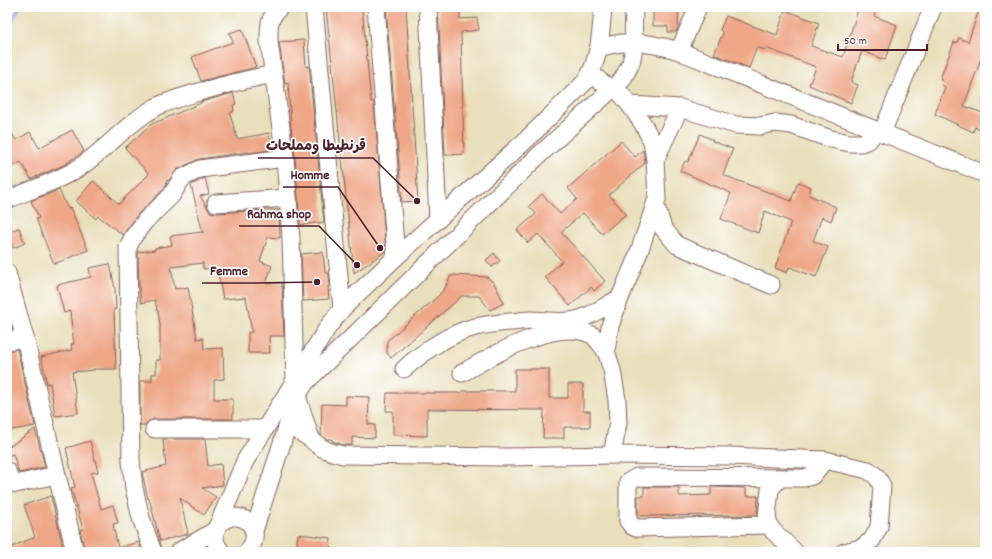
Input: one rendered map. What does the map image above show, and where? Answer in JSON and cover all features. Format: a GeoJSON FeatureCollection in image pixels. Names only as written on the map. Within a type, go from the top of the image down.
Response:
{"type":"FeatureCollection","features":[{"type":"Feature","properties":{"kind":"street"},"geometry":{"type":"LineString","coordinates":[[280,7],[273,13],[269,23],[269,41],[288,198],[291,238],[296,388],[311,439]]}},
{"type":"Feature","properties":{"kind":"street"},"geometry":{"type":"LineString","coordinates":[[314,7],[342,309]]}},
{"type":"Feature","properties":{"kind":"street"},"geometry":{"type":"LineString","coordinates":[[376,7],[396,257]]}},
{"type":"Feature","properties":{"kind":"street"},"geometry":{"type":"LineString","coordinates":[[428,7],[438,220]]}},
{"type":"Feature","properties":{"kind":"street"},"geometry":{"type":"LineString","coordinates":[[222,552],[215,542],[214,536],[245,460],[264,429],[296,388],[328,328],[342,309],[357,294],[526,140],[578,90],[591,73],[599,48],[603,7]]}},
{"type":"Feature","properties":{"kind":"street"},"geometry":{"type":"LineString","coordinates":[[252,544],[287,427],[296,388],[305,383],[538,156],[622,80],[631,64],[634,7]]}},
{"type":"Feature","properties":{"kind":"street"},"geometry":{"type":"LineString","coordinates":[[678,51],[698,7]]}},
{"type":"Feature","properties":{"kind":"street"},"geometry":{"type":"LineString","coordinates":[[630,105],[680,108],[736,125],[760,126],[775,123],[791,125],[831,139],[850,143],[869,140],[878,132],[933,7]]}},
{"type":"Feature","properties":{"kind":"street"},"geometry":{"type":"LineString","coordinates":[[599,48],[619,43],[660,46],[678,51],[878,132],[984,172]]}},
{"type":"Feature","properties":{"kind":"street"},"geometry":{"type":"LineString","coordinates":[[591,73],[601,82],[620,93],[630,105],[652,141],[655,160],[657,199],[639,252],[610,326],[606,351]]}},
{"type":"Feature","properties":{"kind":"street"},"geometry":{"type":"LineString","coordinates":[[7,200],[52,182],[77,169],[108,146],[135,122],[156,108],[178,98],[234,82],[274,74]]}},
{"type":"Feature","properties":{"kind":"street"},"geometry":{"type":"LineString","coordinates":[[655,160],[680,108]]}},
{"type":"Feature","properties":{"kind":"street"},"geometry":{"type":"LineString","coordinates":[[153,552],[141,518],[134,488],[131,461],[128,247],[145,220],[171,196],[182,178],[200,169],[284,158]]}},
{"type":"Feature","properties":{"kind":"street"},"geometry":{"type":"LineString","coordinates":[[216,203],[288,198]]}},
{"type":"Feature","properties":{"kind":"street"},"geometry":{"type":"LineString","coordinates":[[655,204],[663,228],[677,245],[771,285]]}},
{"type":"Feature","properties":{"kind":"street"},"geometry":{"type":"LineString","coordinates":[[7,273],[25,338],[75,552]]}},
{"type":"Feature","properties":{"kind":"street"},"geometry":{"type":"LineString","coordinates":[[404,369],[420,355],[446,339],[474,327],[496,323],[532,320],[570,321],[583,318],[620,298]]}},
{"type":"Feature","properties":{"kind":"street"},"geometry":{"type":"LineString","coordinates":[[462,373],[524,340],[552,331],[577,331],[592,335],[606,351],[612,370],[617,400],[618,423],[612,455]]}},
{"type":"Feature","properties":{"kind":"street"},"geometry":{"type":"LineString","coordinates":[[7,341],[25,338]]}},
{"type":"Feature","properties":{"kind":"street"},"geometry":{"type":"LineString","coordinates":[[287,427],[297,430],[311,439],[317,446],[327,451],[343,455],[506,457],[612,455],[730,456],[825,460],[868,470],[877,477],[882,486],[879,527],[872,540],[860,548],[844,552]]}},
{"type":"Feature","properties":{"kind":"street"},"geometry":{"type":"LineString","coordinates":[[154,429],[264,429]]}},
{"type":"Feature","properties":{"kind":"street"},"geometry":{"type":"LineString","coordinates":[[769,525],[636,528],[628,521],[628,482],[637,477],[804,478],[812,476],[825,460]]}},
{"type":"Feature","properties":{"kind":"street"},"geometry":{"type":"LineString","coordinates":[[7,471],[10,480],[16,484],[56,475]]}},
{"type":"Feature","properties":{"kind":"street"},"geometry":{"type":"LineString","coordinates":[[780,478],[770,489],[767,518],[769,525],[782,541],[795,552]]}},
{"type":"Feature","properties":{"kind":"street"},"geometry":{"type":"LineString","coordinates":[[178,552],[216,529],[226,518],[238,517],[248,522],[252,544]]}},
{"type":"Feature","properties":{"kind":"building"},"geometry":{"type":"Polygon","coordinates":[[[326,7],[362,7],[371,102],[374,102],[386,251],[354,273],[326,7]]]}},
{"type":"Feature","properties":{"kind":"building"},"geometry":{"type":"Polygon","coordinates":[[[386,7],[406,7],[418,201],[402,202],[386,7]]]}},
{"type":"Feature","properties":{"kind":"building"},"geometry":{"type":"Polygon","coordinates":[[[438,7],[460,7],[460,19],[477,18],[479,30],[461,32],[464,154],[445,155],[438,7]]]}},
{"type":"Feature","properties":{"kind":"building"},"geometry":{"type":"Polygon","coordinates":[[[653,7],[679,7],[678,27],[676,32],[668,32],[668,26],[653,26],[653,7]]]}},
{"type":"Feature","properties":{"kind":"building"},"geometry":{"type":"Polygon","coordinates":[[[859,7],[877,7],[874,16],[897,25],[885,60],[862,51],[851,82],[858,85],[851,103],[809,85],[816,67],[766,48],[765,50],[757,47],[749,68],[714,54],[723,33],[720,30],[726,16],[777,35],[785,10],[819,23],[811,46],[843,57],[859,7]]]}},
{"type":"Feature","properties":{"kind":"building"},"geometry":{"type":"Polygon","coordinates":[[[980,7],[985,7],[985,47],[964,106],[985,114],[985,121],[981,131],[975,127],[973,132],[935,114],[945,87],[942,85],[943,81],[940,79],[954,42],[957,43],[959,38],[968,42],[980,7]]]}},
{"type":"Feature","properties":{"kind":"building"},"geometry":{"type":"Polygon","coordinates":[[[242,29],[256,67],[201,81],[192,57],[233,42],[229,33],[242,29]]]}},
{"type":"Feature","properties":{"kind":"building"},"geometry":{"type":"Polygon","coordinates":[[[304,40],[306,67],[309,66],[324,222],[300,225],[288,83],[285,84],[279,42],[304,40]]]}},
{"type":"Feature","properties":{"kind":"building"},"geometry":{"type":"Polygon","coordinates":[[[233,93],[236,104],[233,105],[234,111],[230,113],[237,139],[269,133],[272,150],[199,159],[178,169],[169,180],[166,181],[167,183],[163,190],[138,214],[123,235],[98,216],[96,219],[76,201],[93,181],[119,204],[149,174],[125,148],[150,125],[201,102],[233,93]]]}},
{"type":"Feature","properties":{"kind":"building"},"geometry":{"type":"Polygon","coordinates":[[[7,125],[16,140],[30,132],[39,148],[72,130],[84,151],[64,165],[31,179],[21,162],[14,166],[7,154],[7,125]]]}},
{"type":"Feature","properties":{"kind":"building"},"geometry":{"type":"Polygon","coordinates":[[[700,134],[713,140],[712,141],[733,149],[723,175],[791,201],[798,182],[811,187],[809,195],[836,207],[831,221],[822,217],[813,241],[828,247],[816,277],[789,267],[787,273],[775,268],[791,222],[765,211],[758,233],[721,219],[731,193],[680,171],[685,161],[688,162],[700,134]]]}},
{"type":"Feature","properties":{"kind":"building"},"geometry":{"type":"Polygon","coordinates":[[[621,141],[635,157],[643,150],[645,161],[645,163],[609,195],[626,214],[602,234],[583,213],[561,232],[605,281],[594,291],[591,287],[570,306],[545,277],[562,261],[538,234],[528,243],[517,230],[536,214],[529,206],[542,194],[560,214],[577,199],[568,188],[621,141]]]}},
{"type":"Feature","properties":{"kind":"building"},"geometry":{"type":"Polygon","coordinates":[[[205,178],[209,194],[200,196],[210,212],[217,213],[279,210],[280,238],[268,237],[260,261],[272,266],[266,283],[282,283],[284,336],[269,336],[270,353],[248,353],[248,332],[252,332],[246,297],[223,299],[217,268],[203,269],[203,263],[171,267],[175,289],[188,287],[197,339],[203,338],[204,349],[223,348],[224,379],[214,380],[214,399],[233,399],[233,419],[154,419],[145,425],[140,425],[140,381],[152,381],[152,374],[156,374],[156,360],[160,360],[160,324],[155,300],[141,303],[138,252],[155,250],[155,248],[172,245],[170,236],[203,233],[191,185],[205,178]]]}},
{"type":"Feature","properties":{"kind":"building"},"geometry":{"type":"Polygon","coordinates":[[[59,190],[68,209],[70,207],[88,250],[54,264],[36,219],[39,218],[31,201],[59,190]]]}},
{"type":"Feature","properties":{"kind":"building"},"geometry":{"type":"Polygon","coordinates":[[[19,228],[25,243],[13,248],[7,232],[19,228]]]}},
{"type":"Feature","properties":{"kind":"building"},"geometry":{"type":"Polygon","coordinates":[[[323,252],[325,273],[329,273],[329,299],[303,301],[301,254],[323,252]]]}},
{"type":"Feature","properties":{"kind":"building"},"geometry":{"type":"Polygon","coordinates":[[[494,253],[500,261],[492,267],[486,260],[494,253]]]}},
{"type":"Feature","properties":{"kind":"building"},"geometry":{"type":"Polygon","coordinates":[[[110,264],[115,289],[116,309],[114,309],[116,369],[93,369],[94,370],[72,372],[78,413],[55,416],[50,383],[47,384],[41,357],[72,350],[71,344],[74,344],[70,311],[64,313],[57,285],[91,277],[89,268],[110,264]]]}},
{"type":"Feature","properties":{"kind":"building"},"geometry":{"type":"Polygon","coordinates":[[[454,275],[487,277],[494,283],[504,303],[490,310],[479,296],[462,296],[391,358],[387,353],[387,341],[438,296],[445,288],[450,277],[454,275]]]}},
{"type":"Feature","properties":{"kind":"building"},"geometry":{"type":"Polygon","coordinates":[[[7,310],[12,330],[7,331],[7,310]]]}},
{"type":"Feature","properties":{"kind":"building"},"geometry":{"type":"Polygon","coordinates":[[[17,349],[35,426],[7,431],[7,351],[17,349]]]}},
{"type":"Feature","properties":{"kind":"building"},"geometry":{"type":"Polygon","coordinates":[[[515,369],[549,369],[549,398],[568,398],[568,384],[583,384],[583,411],[590,411],[590,427],[564,427],[564,438],[543,438],[544,410],[427,409],[427,436],[393,435],[393,411],[386,411],[387,393],[515,391],[515,369]]]}},
{"type":"Feature","properties":{"kind":"building"},"geometry":{"type":"Polygon","coordinates":[[[346,396],[369,397],[368,424],[375,425],[375,438],[352,437],[352,445],[344,445],[332,441],[332,439],[326,439],[321,435],[322,404],[346,405],[346,396]]]}},
{"type":"Feature","properties":{"kind":"building"},"geometry":{"type":"Polygon","coordinates":[[[35,429],[45,467],[19,473],[13,454],[7,456],[7,448],[35,429]]]}},
{"type":"Feature","properties":{"kind":"building"},"geometry":{"type":"Polygon","coordinates":[[[163,439],[205,439],[208,466],[221,464],[223,485],[202,488],[216,497],[204,515],[180,498],[188,534],[160,541],[142,472],[166,466],[163,439]]]}},
{"type":"Feature","properties":{"kind":"building"},"geometry":{"type":"Polygon","coordinates":[[[90,441],[98,472],[91,473],[101,509],[113,505],[118,523],[113,524],[118,548],[139,542],[142,552],[114,552],[114,550],[104,552],[85,552],[80,530],[83,529],[71,488],[75,487],[66,448],[90,441]]]}},
{"type":"Feature","properties":{"kind":"building"},"geometry":{"type":"Polygon","coordinates":[[[644,487],[679,487],[679,496],[711,495],[711,487],[746,488],[746,496],[758,496],[757,515],[638,516],[638,496],[644,496],[644,487]]]}},
{"type":"Feature","properties":{"kind":"building"},"geometry":{"type":"Polygon","coordinates":[[[51,496],[64,551],[7,552],[7,549],[35,537],[24,505],[51,496]]]}},
{"type":"Feature","properties":{"kind":"building"},"geometry":{"type":"Polygon","coordinates":[[[298,534],[331,538],[330,549],[320,548],[320,552],[296,552],[298,534]]]}},
{"type":"Feature","properties":{"kind":"waterway"},"geometry":{"type":"LineString","coordinates":[[7,42],[12,20],[20,7]]}},
{"type":"Feature","properties":{"kind":"place","name":"قرنطيطا ومملحات"},"geometry":{"type":"Point","coordinates":[417,201]}},
{"type":"Feature","properties":{"kind":"place","name":"Homme"},"geometry":{"type":"Point","coordinates":[380,248]}},
{"type":"Feature","properties":{"kind":"place","name":"Rahma shop"},"geometry":{"type":"Point","coordinates":[357,265]}},
{"type":"Feature","properties":{"kind":"place","name":"Femme"},"geometry":{"type":"Point","coordinates":[317,282]}}]}
